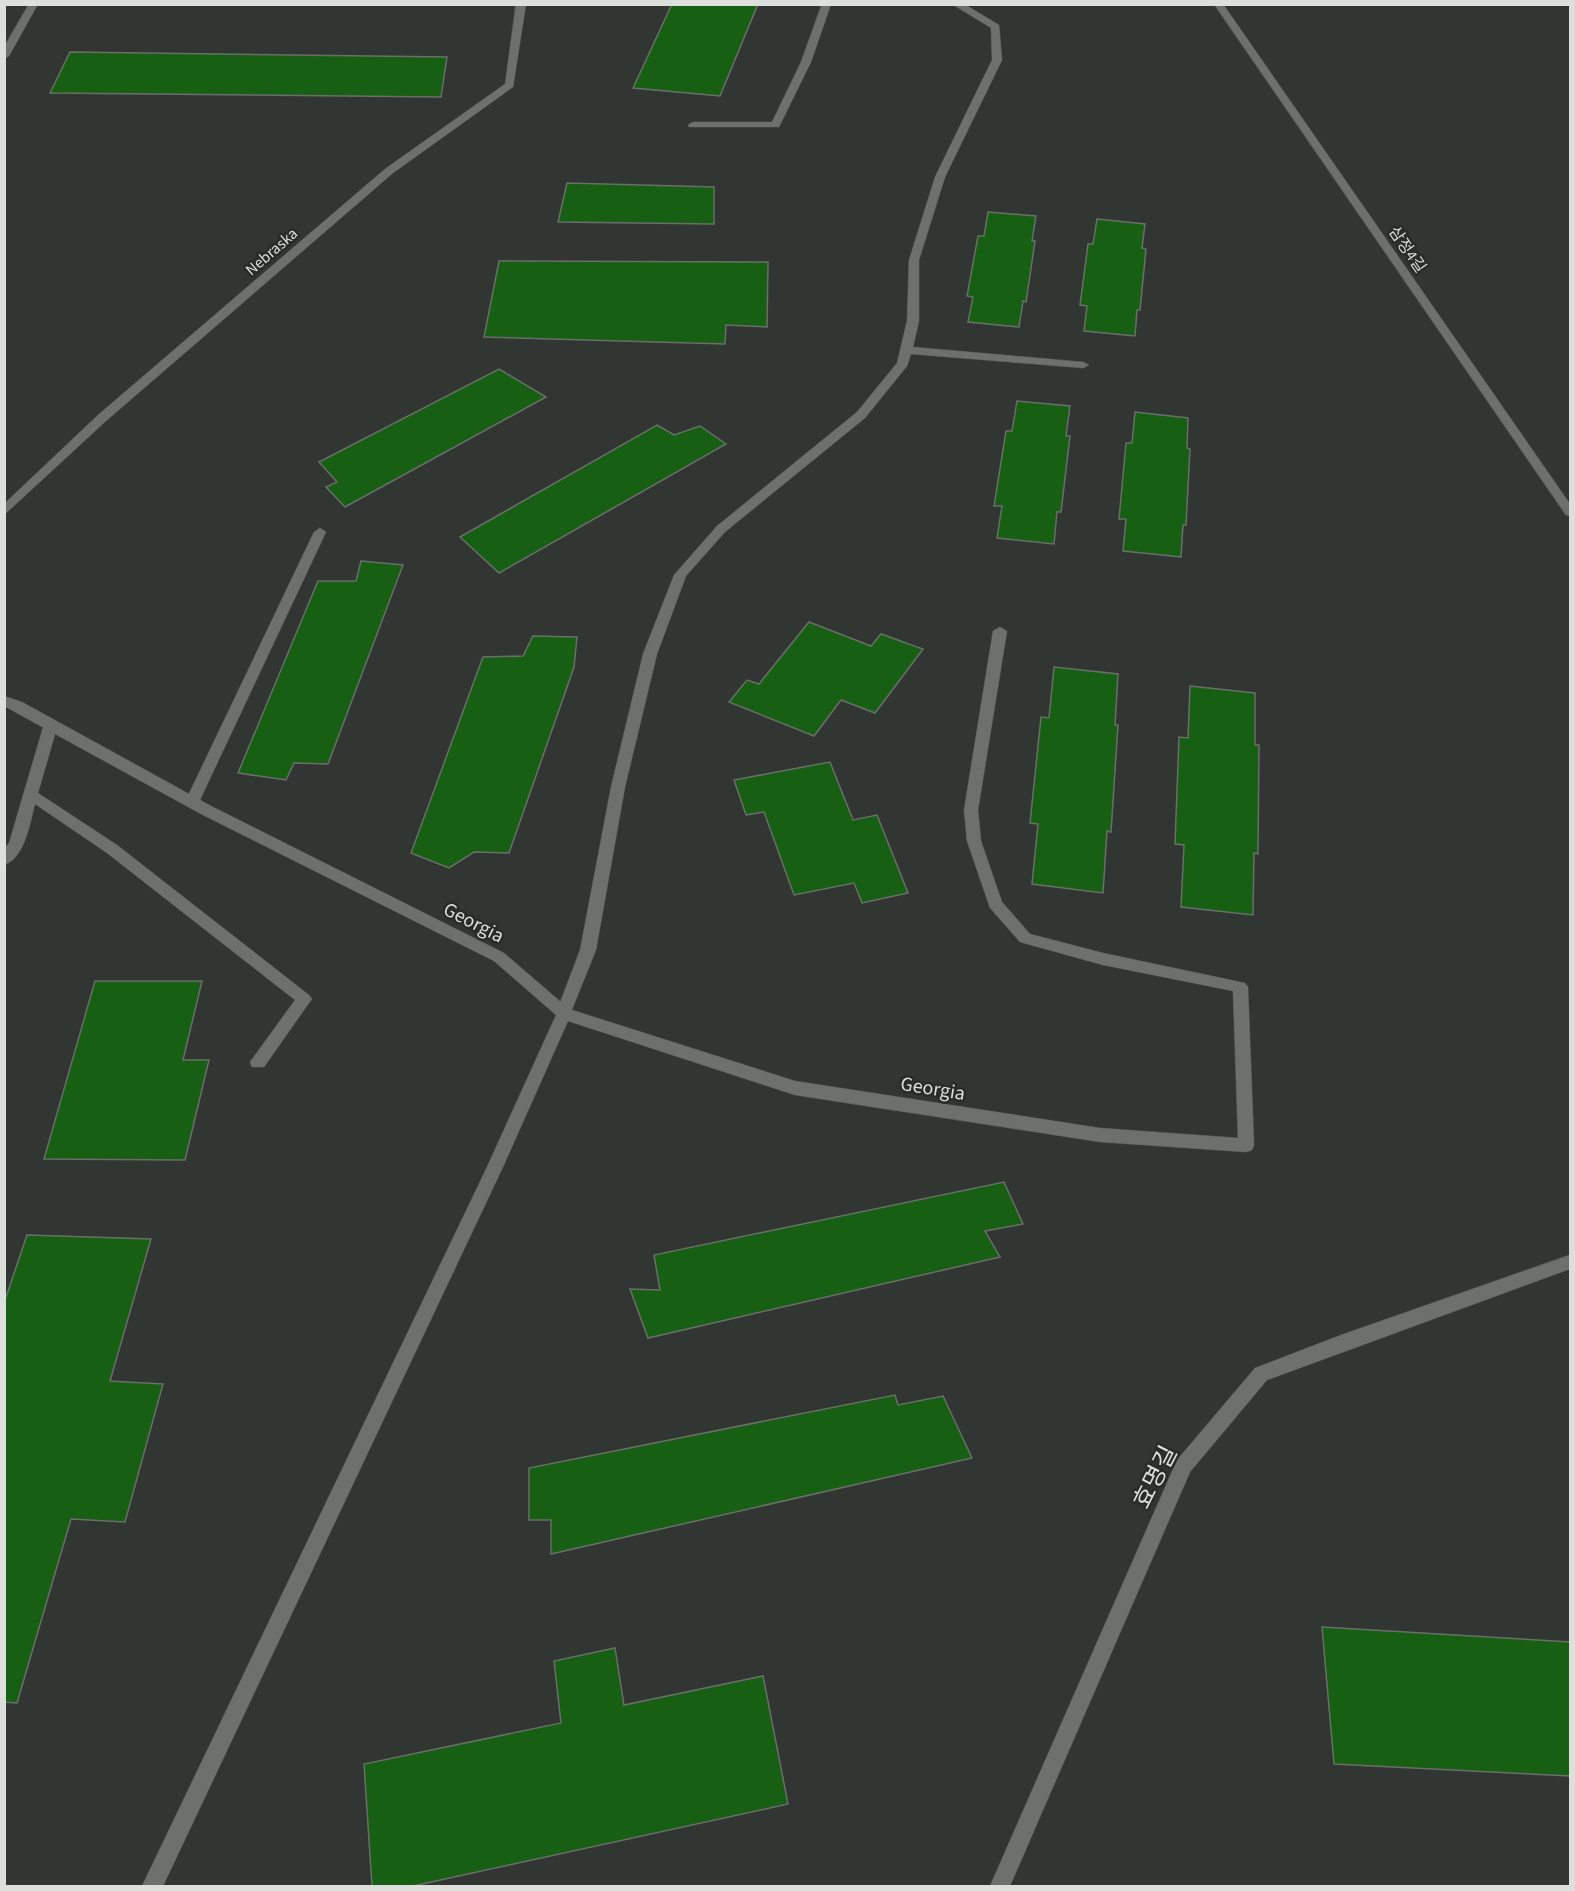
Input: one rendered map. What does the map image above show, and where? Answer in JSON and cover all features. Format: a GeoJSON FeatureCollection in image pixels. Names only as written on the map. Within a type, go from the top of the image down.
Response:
{"type":"FeatureCollection","features":[{"type":"Feature","properties":{"kind":"street"},"geometry":{"type":"LineString","coordinates":[[4,56],[34,4]]}},
{"type":"Feature","properties":{"kind":"street","name":"Nebraska"},"geometry":{"type":"LineString","coordinates":[[4,511],[102,418],[389,171],[510,85],[520,4]]}},
{"type":"Feature","properties":{"kind":"street"},"geometry":{"type":"LineString","coordinates":[[693,125],[775,125],[806,62],[827,4]]}},
{"type":"Feature","properties":{"kind":"street"},"geometry":{"type":"LineString","coordinates":[[152,1887],[495,1167],[564,1013],[588,950],[618,787],[650,654],[680,575],[721,530],[861,415],[903,364],[913,321],[914,260],[940,177],[997,60],[996,27],[956,4]]}},
{"type":"Feature","properties":{"kind":"street","name":"삼정4길"},"geometry":{"type":"LineString","coordinates":[[1218,4],[1570,512]]}},
{"type":"Feature","properties":{"kind":"street"},"geometry":{"type":"LineString","coordinates":[[906,350],[1083,365]]}},
{"type":"Feature","properties":{"kind":"street"},"geometry":{"type":"LineString","coordinates":[[192,802],[320,532]]}},
{"type":"Feature","properties":{"kind":"street","name":"Georgia"},"geometry":{"type":"LineString","coordinates":[[4,701],[17,705],[192,802],[499,957],[564,1013],[795,1088],[1100,1135],[1246,1145],[1240,987],[1103,959],[1025,938],[995,904],[974,841],[971,810],[1000,631]]}},
{"type":"Feature","properties":{"kind":"street"},"geometry":{"type":"LineString","coordinates":[[4,860],[16,845],[51,724]]}},
{"type":"Feature","properties":{"kind":"street"},"geometry":{"type":"LineString","coordinates":[[31,795],[112,849],[304,999],[258,1062]]}},
{"type":"Feature","properties":{"kind":"street","name":"효명길"},"geometry":{"type":"LineString","coordinates":[[1000,1887],[1183,1466],[1261,1374],[1341,1343],[1570,1262]]}},
{"type":"Feature","properties":{"kind":"building"},"geometry":{"type":"Polygon","coordinates":[[[672,4],[758,4],[720,96],[633,88],[672,4]]]}},
{"type":"Feature","properties":{"kind":"building"},"geometry":{"type":"Polygon","coordinates":[[[70,52],[447,57],[441,97],[50,93],[70,52]]]}},
{"type":"Feature","properties":{"kind":"building"},"geometry":{"type":"Polygon","coordinates":[[[567,183],[714,187],[714,224],[558,222],[567,183]]]}},
{"type":"Feature","properties":{"kind":"building"},"geometry":{"type":"Polygon","coordinates":[[[988,212],[1036,216],[1032,241],[1035,241],[1026,302],[1023,301],[1019,327],[968,322],[973,297],[967,296],[978,236],[984,236],[988,212]]]}},
{"type":"Feature","properties":{"kind":"building"},"geometry":{"type":"Polygon","coordinates":[[[1097,219],[1145,224],[1142,248],[1146,249],[1135,336],[1084,331],[1087,306],[1080,305],[1088,244],[1093,244],[1097,219]]]}},
{"type":"Feature","properties":{"kind":"building"},"geometry":{"type":"Polygon","coordinates":[[[499,261],[768,262],[767,327],[726,325],[725,344],[484,337],[499,261]]]}},
{"type":"Feature","properties":{"kind":"building"},"geometry":{"type":"Polygon","coordinates":[[[499,369],[546,397],[345,507],[326,487],[337,482],[319,462],[499,369]]]}},
{"type":"Feature","properties":{"kind":"building"},"geometry":{"type":"Polygon","coordinates":[[[1017,401],[1070,406],[1066,436],[1070,436],[1061,512],[1057,512],[1054,544],[997,538],[1002,506],[994,506],[1006,431],[1012,431],[1017,401]]]}},
{"type":"Feature","properties":{"kind":"building"},"geometry":{"type":"Polygon","coordinates":[[[1135,412],[1188,418],[1187,448],[1190,449],[1186,525],[1183,525],[1181,557],[1123,551],[1126,519],[1119,519],[1126,443],[1132,443],[1135,412]]]}},
{"type":"Feature","properties":{"kind":"building"},"geometry":{"type":"Polygon","coordinates":[[[657,425],[674,435],[700,426],[726,444],[499,573],[460,537],[657,425]]]}},
{"type":"Feature","properties":{"kind":"building"},"geometry":{"type":"Polygon","coordinates":[[[361,561],[403,565],[328,764],[294,763],[286,780],[238,773],[318,581],[356,581],[361,561]]]}},
{"type":"Feature","properties":{"kind":"building"},"geometry":{"type":"Polygon","coordinates":[[[809,622],[871,646],[881,634],[923,649],[875,713],[841,700],[814,736],[729,702],[747,680],[759,684],[809,622]]]}},
{"type":"Feature","properties":{"kind":"building"},"geometry":{"type":"Polygon","coordinates":[[[533,636],[577,637],[574,667],[509,853],[474,852],[449,868],[411,853],[483,657],[523,656],[533,636]]]}},
{"type":"Feature","properties":{"kind":"building"},"geometry":{"type":"Polygon","coordinates":[[[1054,667],[1118,674],[1115,725],[1118,725],[1111,832],[1107,831],[1103,893],[1032,884],[1038,824],[1030,823],[1041,717],[1049,718],[1054,667]]]}},
{"type":"Feature","properties":{"kind":"building"},"geometry":{"type":"Polygon","coordinates":[[[1190,686],[1255,693],[1255,745],[1259,745],[1258,854],[1254,853],[1253,915],[1181,907],[1184,845],[1175,844],[1179,737],[1188,738],[1190,686]]]}},
{"type":"Feature","properties":{"kind":"building"},"geometry":{"type":"Polygon","coordinates":[[[830,762],[853,820],[877,815],[908,893],[862,903],[854,883],[794,895],[764,812],[746,815],[734,780],[830,762]]]}},
{"type":"Feature","properties":{"kind":"building"},"geometry":{"type":"Polygon","coordinates":[[[95,981],[202,981],[183,1060],[209,1060],[185,1160],[44,1159],[95,981]]]}},
{"type":"Feature","properties":{"kind":"building"},"geometry":{"type":"Polygon","coordinates":[[[1004,1182],[1023,1224],[985,1231],[1000,1257],[648,1338],[630,1289],[660,1290],[654,1255],[1004,1182]]]}},
{"type":"Feature","properties":{"kind":"building"},"geometry":{"type":"Polygon","coordinates":[[[27,1235],[151,1239],[110,1381],[163,1384],[125,1522],[71,1519],[17,1703],[4,1702],[4,1303],[27,1235]]]}},
{"type":"Feature","properties":{"kind":"building"},"geometry":{"type":"Polygon","coordinates":[[[895,1395],[898,1405],[943,1396],[972,1458],[551,1554],[551,1520],[529,1520],[529,1468],[895,1395]]]}},
{"type":"Feature","properties":{"kind":"building"},"geometry":{"type":"Polygon","coordinates":[[[1322,1627],[1570,1642],[1570,1776],[1334,1764],[1322,1627]]]}},
{"type":"Feature","properties":{"kind":"building"},"geometry":{"type":"Polygon","coordinates":[[[615,1648],[624,1705],[763,1676],[788,1804],[413,1886],[372,1886],[364,1764],[561,1723],[554,1661],[615,1648]]]}}]}
